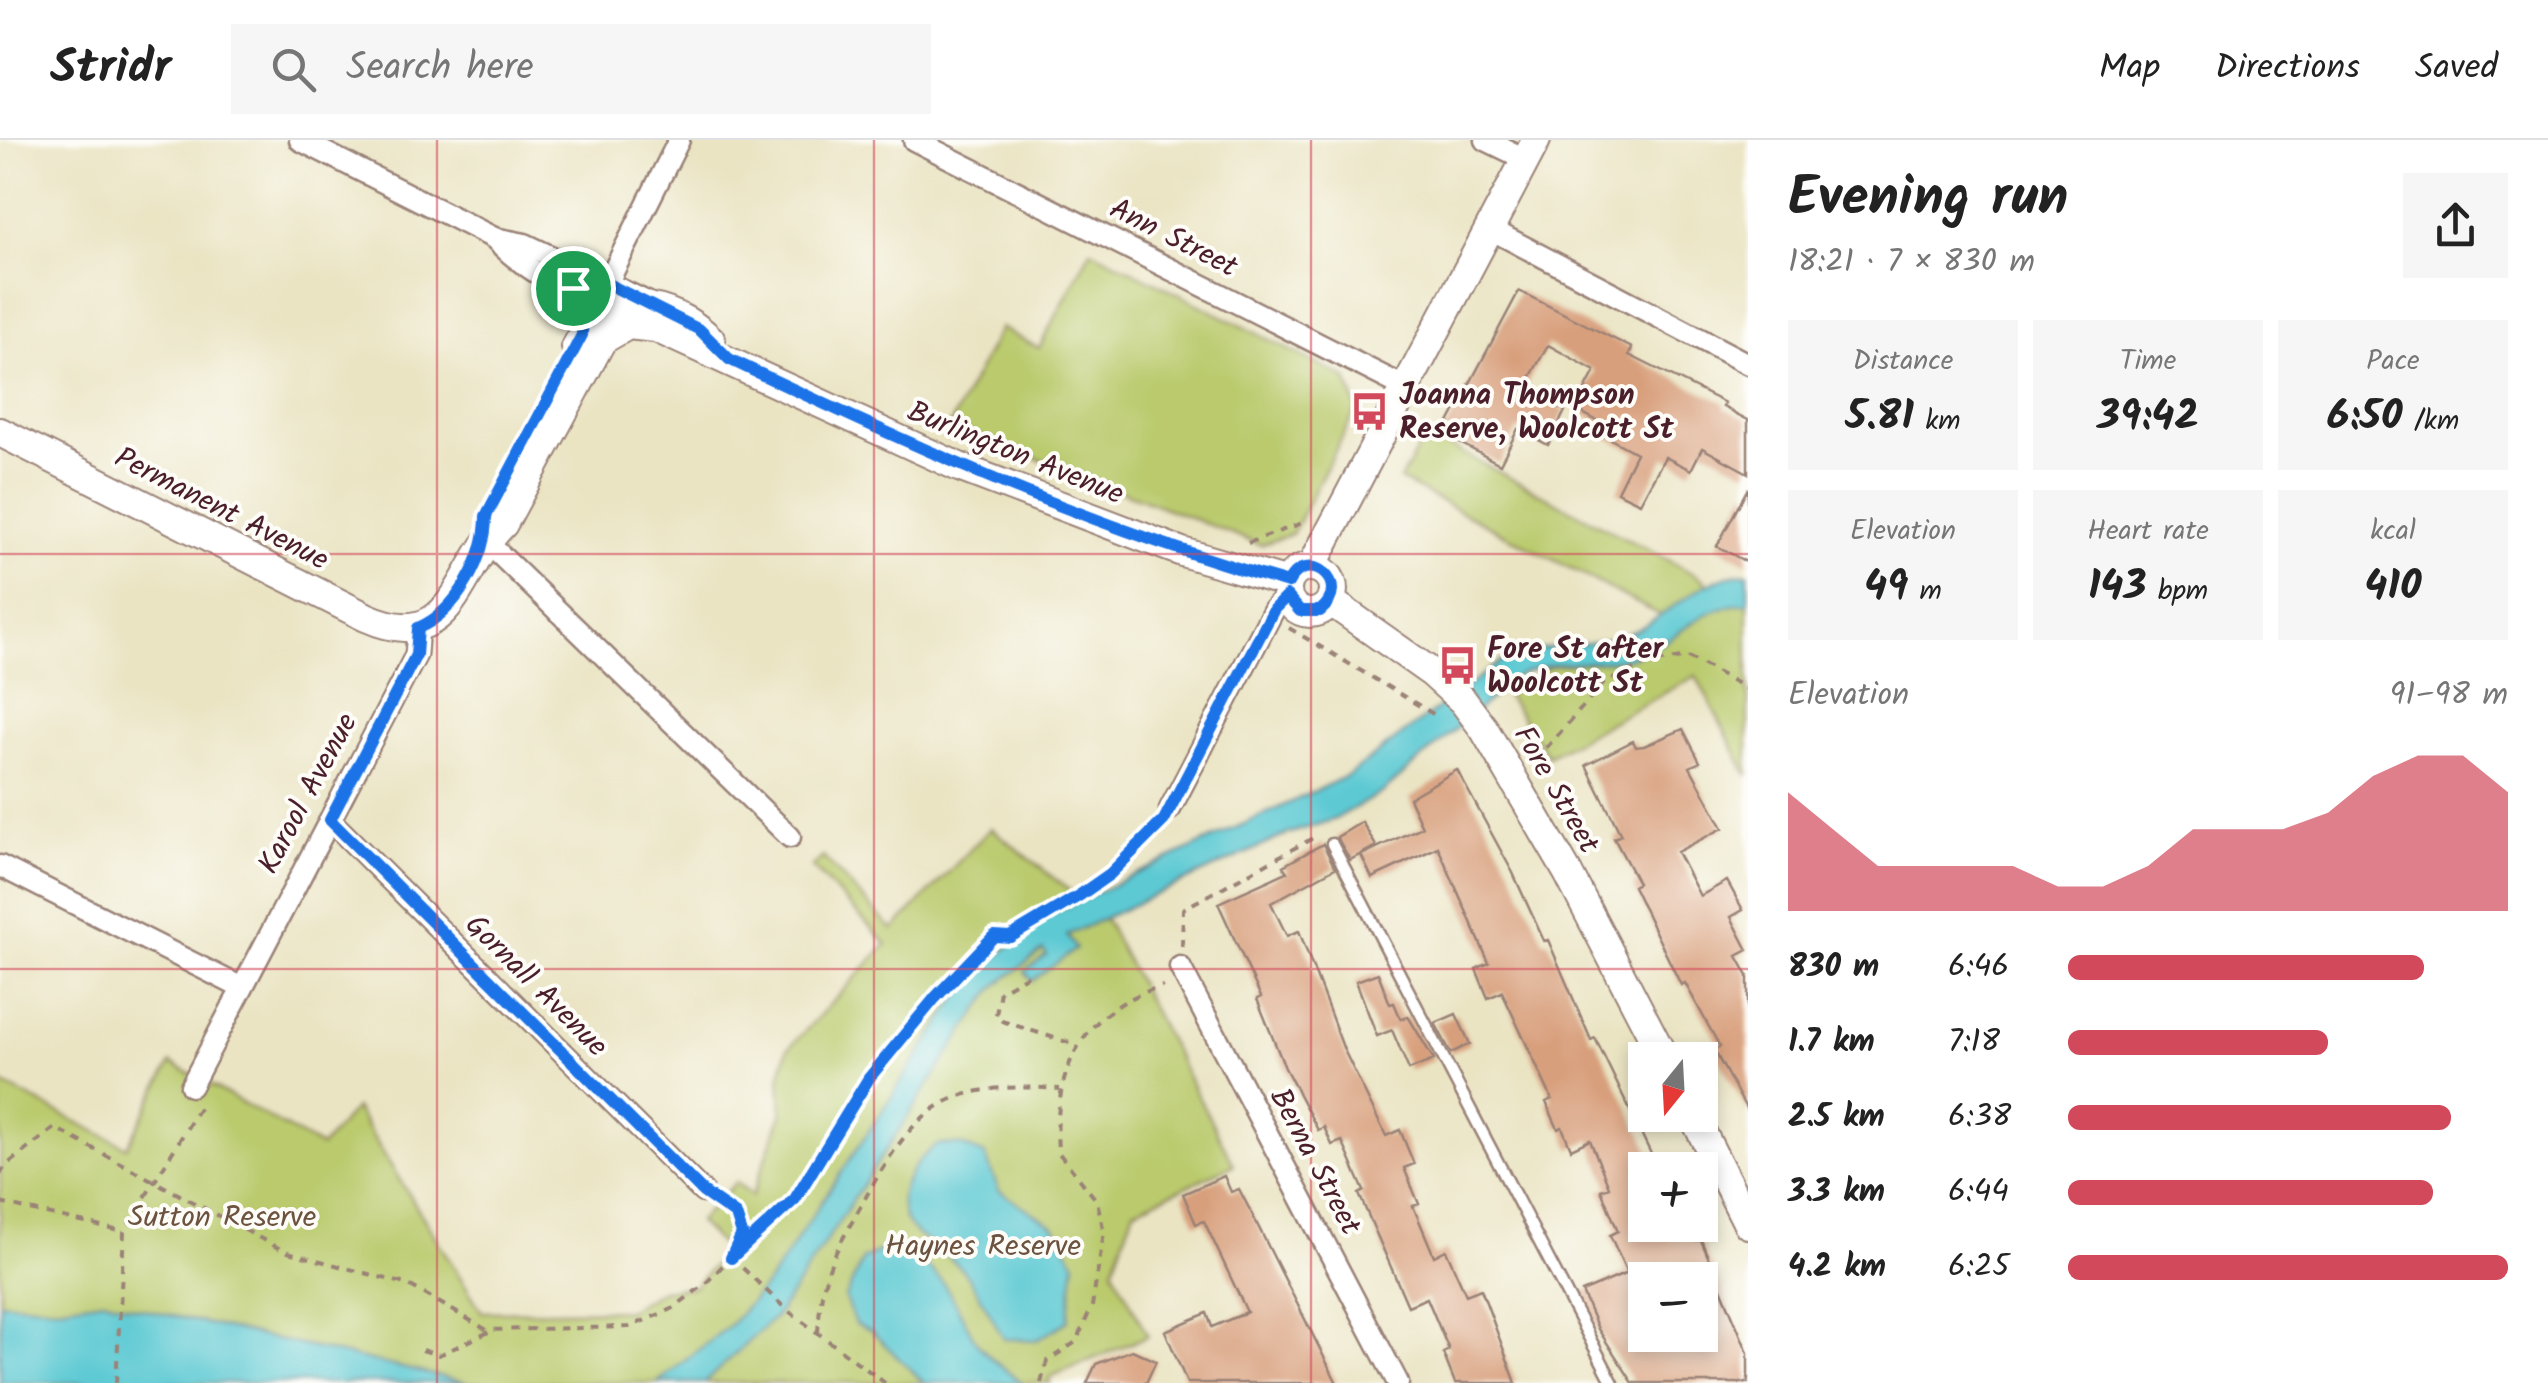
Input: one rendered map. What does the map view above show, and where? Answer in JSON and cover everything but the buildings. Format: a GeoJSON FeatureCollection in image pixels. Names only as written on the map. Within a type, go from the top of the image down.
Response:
{"type":"FeatureCollection","features":[{"type":"Feature","properties":{"kind":"main road"},"geometry":{"type":"LineString","coordinates":[[1312,566],[1331,579],[1330,602],[1320,611],[1307,613],[1295,607],[1287,589],[1297,570],[1312,566],[1530,150]]}},
{"type":"Feature","properties":{"kind":"main road","name":"Burlington Avenue"},"geometry":{"type":"LineString","coordinates":[[612,307],[643,305],[662,309],[700,330],[729,359]]}},
{"type":"Feature","properties":{"kind":"main road","name":"Burlington Avenue"},"geometry":{"type":"LineString","coordinates":[[612,307],[958,467],[1287,589]]}},
{"type":"Feature","properties":{"kind":"main road"},"geometry":{"type":"LineString","coordinates":[[486,541],[486,516],[582,335],[612,307]]}},
{"type":"Feature","properties":{"kind":"main road"},"geometry":{"type":"LineString","coordinates":[[418,628],[444,612],[486,541],[503,524],[596,350],[612,307]]}},
{"type":"Feature","properties":{"kind":"main road","name":"Permanent Avenue"},"geometry":{"type":"LineString","coordinates":[[0,432],[366,617],[401,629],[418,628]]}},
{"type":"Feature","properties":{"kind":"main road","name":"Fore Street"},"geometry":{"type":"LineString","coordinates":[[1330,602],[1432,674],[1463,701],[1496,745],[1655,1042]]}},
{"type":"Feature","properties":{"kind":"main road"},"geometry":{"type":"LineString","coordinates":[[1702,1132],[1748,1224]]}},
{"type":"Feature","properties":{"kind":"street","name":"Burlington Avenue"},"geometry":{"type":"LineString","coordinates":[[300,140],[494,238],[525,244],[612,307]]}},
{"type":"Feature","properties":{"kind":"street"},"geometry":{"type":"LineString","coordinates":[[612,307],[678,140]]}},
{"type":"Feature","properties":{"kind":"street","name":"Ann Street"},"geometry":{"type":"LineString","coordinates":[[914,140],[1406,388]]}},
{"type":"Feature","properties":{"kind":"street"},"geometry":{"type":"LineString","coordinates":[[1486,140],[1530,150]]}},
{"type":"Feature","properties":{"kind":"street"},"geometry":{"type":"LineString","coordinates":[[1490,230],[1748,364]]}},
{"type":"Feature","properties":{"kind":"street","name":"Burlington Avenue"},"geometry":{"type":"LineString","coordinates":[[494,238],[516,261],[573,288],[592,290],[612,307]]}},
{"type":"Feature","properties":{"kind":"street"},"geometry":{"type":"LineString","coordinates":[[573,288],[583,302],[582,335]]}},
{"type":"Feature","properties":{"kind":"street"},"geometry":{"type":"LineString","coordinates":[[486,541],[790,837]]}},
{"type":"Feature","properties":{"kind":"street"},"geometry":{"type":"LineString","coordinates":[[1170,810],[1287,589]]}},
{"type":"Feature","properties":{"kind":"street","name":"Karool Avenue"},"geometry":{"type":"LineString","coordinates":[[191,1086],[416,655],[418,628]]}},
{"type":"Feature","properties":{"kind":"street","name":"Gornall Avenue"},"geometry":{"type":"LineString","coordinates":[[330,820],[703,1192]]}},
{"type":"Feature","properties":{"kind":"street"},"geometry":{"type":"LineString","coordinates":[[0,866],[240,986]]}},
{"type":"Feature","properties":{"kind":"street","name":"Berna Street"},"geometry":{"type":"LineString","coordinates":[[1184,973],[1398,1383]]}},
{"type":"Feature","properties":{"kind":"lane"},"geometry":{"type":"LineString","coordinates":[[1332,844],[1613,1383]]}},
{"type":"Feature","properties":{"kind":"path"},"geometry":{"type":"LineString","coordinates":[[1242,545],[1305,522]]}},
{"type":"Feature","properties":{"kind":"path"},"geometry":{"type":"LineString","coordinates":[[1284,626],[1421,704],[1450,730]]}},
{"type":"Feature","properties":{"kind":"path"},"geometry":{"type":"LineString","coordinates":[[1535,754],[1548,746],[1604,683],[1645,664],[1688,657],[1748,688]]}},
{"type":"Feature","properties":{"kind":"path"},"geometry":{"type":"LineString","coordinates":[[422,1350],[439,1355],[491,1331],[629,1327],[672,1309],[795,1199],[869,1078],[982,948],[994,936],[1010,937],[1110,874],[1146,840],[1170,810]]}},
{"type":"Feature","properties":{"kind":"path"},"geometry":{"type":"LineString","coordinates":[[1041,1383],[1046,1361],[1076,1342],[1092,1306],[1104,1232],[1097,1200],[1058,1152],[1060,1088],[1076,1045],[1124,1003],[1184,973],[1183,910],[1313,838],[1332,844]]}},
{"type":"Feature","properties":{"kind":"path"},"geometry":{"type":"LineString","coordinates":[[1028,974],[1000,991],[996,1014],[1002,1021],[1076,1045]]}},
{"type":"Feature","properties":{"kind":"path"},"geometry":{"type":"LineString","coordinates":[[116,1383],[124,1232],[130,1216],[202,1102],[191,1086]]}},
{"type":"Feature","properties":{"kind":"path"},"geometry":{"type":"LineString","coordinates":[[818,1332],[820,1284],[833,1253],[884,1160],[916,1119],[979,1088],[1060,1088]]}},
{"type":"Feature","properties":{"kind":"path"},"geometry":{"type":"LineString","coordinates":[[0,1176],[5,1166],[56,1128],[284,1250],[408,1285],[491,1331]]}},
{"type":"Feature","properties":{"kind":"path"},"geometry":{"type":"LineString","coordinates":[[703,1192],[736,1215],[742,1234],[731,1258]]}},
{"type":"Feature","properties":{"kind":"path"},"geometry":{"type":"LineString","coordinates":[[0,1202],[124,1232]]}},
{"type":"Feature","properties":{"kind":"path"},"geometry":{"type":"LineString","coordinates":[[731,1258],[788,1310],[885,1383]]}},
{"type":"Feature","properties":{"kind":"green space"},"geometry":{"type":"Polygon","coordinates":[[[1091,250],[1347,379],[1357,409],[1292,534],[1261,545],[950,425],[1000,328],[1039,348],[1091,250]]]}},
{"type":"Feature","properties":{"kind":"green space"},"geometry":{"type":"Polygon","coordinates":[[[1426,434],[1700,577],[1727,601],[1748,601],[1748,776],[1696,676],[1548,756],[1506,695],[1550,666],[1610,660],[1681,626],[1400,480],[1426,434]]]}},
{"type":"Feature","properties":{"kind":"green space","name":"Sutton Reserve"},"geometry":{"type":"Polygon","coordinates":[[[991,828],[1105,919],[1234,1165],[1134,1210],[1113,1269],[1148,1336],[1050,1377],[1050,1383],[468,1383],[103,1300],[57,1307],[0,1302],[0,1083],[127,1147],[171,1063],[321,1147],[355,1108],[482,1312],[627,1310],[662,1290],[693,1287],[727,1251],[698,1222],[736,1182],[752,1196],[782,1114],[780,1078],[787,1050],[887,944],[812,867],[823,857],[893,930],[991,828]]]}},
{"type":"Feature","properties":{"kind":"water"},"geometry":{"type":"Polygon","coordinates":[[[1748,573],[1748,603],[1701,617],[1653,649],[1637,655],[1546,666],[1517,676],[1383,792],[1335,819],[1288,834],[1067,935],[1076,949],[1032,981],[1025,971],[1047,955],[1043,950],[996,986],[976,1013],[778,1314],[704,1383],[657,1383],[731,1324],[770,1280],[971,977],[1050,914],[1347,776],[1501,661],[1531,651],[1624,635],[1713,582],[1748,573]]]}},
{"type":"Feature","properties":{"kind":"water"},"geometry":{"type":"Polygon","coordinates":[[[939,1144],[961,1145],[985,1155],[999,1191],[1054,1226],[1075,1262],[1068,1321],[1037,1340],[1004,1339],[964,1272],[907,1222],[902,1210],[905,1184],[919,1161],[939,1144]]]}},
{"type":"Feature","properties":{"kind":"water"},"geometry":{"type":"Polygon","coordinates":[[[888,1247],[906,1253],[932,1271],[951,1295],[979,1346],[1021,1383],[924,1383],[872,1332],[855,1324],[845,1298],[863,1259],[888,1247]]]}},
{"type":"Feature","properties":{"kind":"water"},"geometry":{"type":"Polygon","coordinates":[[[103,1300],[468,1383],[0,1383],[0,1302],[57,1307],[103,1300]]]}},
{"type":"Feature","properties":{"kind":"place","name":"Joanna Thompson Reserve, Woolcott St"},"geometry":{"type":"Point","coordinates":[1369,411]}},
{"type":"Feature","properties":{"kind":"place","name":"Fore St after Woolcott St"},"geometry":{"type":"Point","coordinates":[1457,665]}},
{"type":"Feature","properties":{"kind":"route"},"geometry":{"type":"LineString","coordinates":[[606,283],[662,309],[700,330],[729,359],[958,467],[1182,552],[1288,583],[1297,570],[1312,566],[1326,572],[1333,586],[1330,602],[1320,611],[1300,611],[1287,596],[1274,609],[1164,820],[1110,874],[1080,895],[1010,937],[994,936],[935,998],[869,1078],[840,1123],[814,1175],[795,1199],[731,1258],[742,1234],[736,1215],[703,1192],[330,820],[416,655],[418,628],[444,612],[460,588],[486,541],[486,516],[582,335],[583,302],[573,288],[592,290],[606,283]]}},
{"type":"Feature","properties":{"kind":"park label","name":"Haynes Reserve"},"geometry":{"type":"Point","coordinates":[983,1245]}}]}
